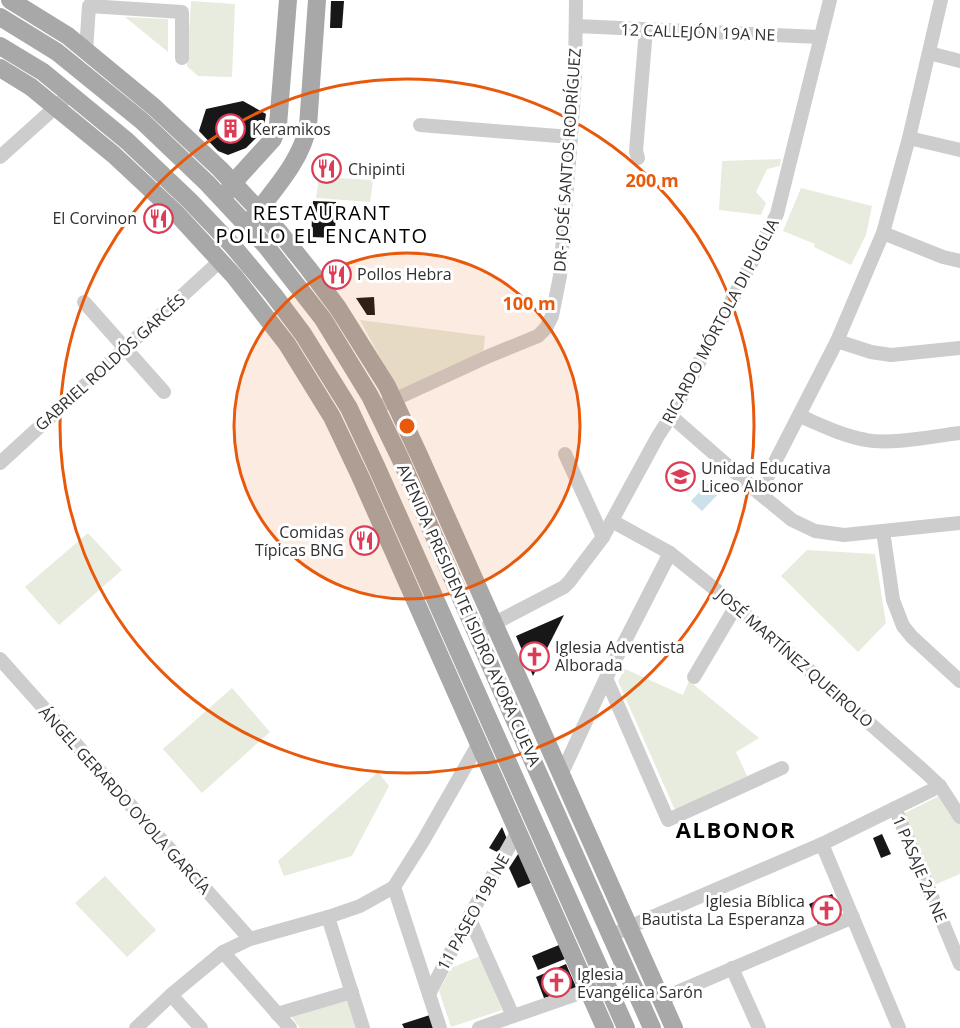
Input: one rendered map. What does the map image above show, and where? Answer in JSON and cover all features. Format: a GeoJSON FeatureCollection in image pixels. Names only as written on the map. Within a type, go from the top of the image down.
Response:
{"type":"FeatureCollection","features":[{"type":"Feature","properties":{"kind":"main road","name":"AVENIDA PRESIDENTE ISIDRO AYORA CUEVA"},"geometry":{"type":"LineString","coordinates":[[10,0],[68,36],[154,107],[220,169],[258,210],[301,259],[338,308],[387,386],[674,1028]]}},
{"type":"Feature","properties":{"kind":"main road"},"geometry":{"type":"LineString","coordinates":[[220,261],[213,238],[217,212],[222,199],[233,183],[273,139],[278,125],[288,0]]}},
{"type":"Feature","properties":{"kind":"main road","name":"GABRIEL ROLDÓS GARCÉS"},"geometry":{"type":"LineString","coordinates":[[220,261],[292,165],[305,140],[317,0]]}},
{"type":"Feature","properties":{"kind":"main road","name":"AVENIDA PRESIDENTE ISIDRO AYORA CUEVA"},"geometry":{"type":"LineString","coordinates":[[0,17],[57,52],[142,121],[247,225],[293,279],[323,319],[370,396],[400,458],[652,1028]]}},
{"type":"Feature","properties":{"kind":"main road","name":"AVENIDA PRESIDENTE ISIDRO AYORA CUEVA"},"geometry":{"type":"LineString","coordinates":[[0,46],[43,72],[127,141],[232,245],[303,334],[349,408],[377,468],[626,1028]]}},
{"type":"Feature","properties":{"kind":"main road"},"geometry":{"type":"LineString","coordinates":[[0,68],[56,106],[114,154],[177,214],[258,305],[287,344],[332,417],[357,470],[605,1028]]}},
{"type":"Feature","properties":{"kind":"main road"},"geometry":{"type":"LineString","coordinates":[[301,367],[317,357]]}},
{"type":"Feature","properties":{"kind":"main road"},"geometry":{"type":"LineString","coordinates":[[438,651],[467,639],[475,642],[489,670],[495,676]]}},
{"type":"Feature","properties":{"kind":"street","name":"DR- JOSÉ SANTOS RODRÍGUEZ"},"geometry":{"type":"LineString","coordinates":[[393,399],[538,336],[546,328],[552,316],[560,276],[571,137],[575,78],[576,0]]}},
{"type":"Feature","properties":{"kind":"street","name":"RICARDO MÓRTOLA DI PUGLIA"},"geometry":{"type":"LineString","coordinates":[[495,624],[566,586],[603,537],[671,416],[777,214],[830,0]]}},
{"type":"Feature","properties":{"kind":"street"},"geometry":{"type":"LineString","coordinates":[[759,493],[837,340],[883,233],[909,138],[941,0]]}},
{"type":"Feature","properties":{"kind":"street"},"geometry":{"type":"LineString","coordinates":[[86,51],[89,6],[182,12],[182,58]]}},
{"type":"Feature","properties":{"kind":"street","name":"12 CALLEJÓN 19A NE"},"geometry":{"type":"LineString","coordinates":[[576,26],[820,37]]}},
{"type":"Feature","properties":{"kind":"street"},"geometry":{"type":"LineString","coordinates":[[638,158],[636,151],[645,29]]}},
{"type":"Feature","properties":{"kind":"street"},"geometry":{"type":"LineString","coordinates":[[929,53],[960,61]]}},
{"type":"Feature","properties":{"kind":"street"},"geometry":{"type":"LineString","coordinates":[[0,157],[70,94]]}},
{"type":"Feature","properties":{"kind":"street"},"geometry":{"type":"LineString","coordinates":[[420,125],[571,137]]}},
{"type":"Feature","properties":{"kind":"street"},"geometry":{"type":"LineString","coordinates":[[909,138],[960,150]]}},
{"type":"Feature","properties":{"kind":"street"},"geometry":{"type":"LineString","coordinates":[[883,233],[943,257],[960,261]]}},
{"type":"Feature","properties":{"kind":"street","name":"GABRIEL ROLDÓS GARCÉS"},"geometry":{"type":"LineString","coordinates":[[0,463],[220,261]]}},
{"type":"Feature","properties":{"kind":"street"},"geometry":{"type":"LineString","coordinates":[[84,302],[164,392]]}},
{"type":"Feature","properties":{"kind":"street"},"geometry":{"type":"LineString","coordinates":[[837,340],[871,352],[891,355],[960,348]]}},
{"type":"Feature","properties":{"kind":"street"},"geometry":{"type":"LineString","coordinates":[[376,408],[393,399]]}},
{"type":"Feature","properties":{"kind":"street"},"geometry":{"type":"LineString","coordinates":[[671,416],[792,520],[815,531],[844,534],[960,523]]}},
{"type":"Feature","properties":{"kind":"street"},"geometry":{"type":"LineString","coordinates":[[800,416],[868,441],[890,441],[960,433]]}},
{"type":"Feature","properties":{"kind":"street"},"geometry":{"type":"LineString","coordinates":[[565,454],[603,537]]}},
{"type":"Feature","properties":{"kind":"street","name":"JOSÉ MARTÍNEZ QUEIROLO"},"geometry":{"type":"LineString","coordinates":[[612,521],[670,553],[736,606],[940,786],[960,817]]}},
{"type":"Feature","properties":{"kind":"street"},"geometry":{"type":"LineString","coordinates":[[883,531],[893,600],[903,626],[960,681]]}},
{"type":"Feature","properties":{"kind":"street"},"geometry":{"type":"LineString","coordinates":[[561,775],[606,678],[670,553]]}},
{"type":"Feature","properties":{"kind":"street"},"geometry":{"type":"LineString","coordinates":[[694,677],[736,606]]}},
{"type":"Feature","properties":{"kind":"street"},"geometry":{"type":"LineString","coordinates":[[476,633],[495,624]]}},
{"type":"Feature","properties":{"kind":"street","name":"ÁNGEL GERARDO OYOLA GARCÍA"},"geometry":{"type":"LineString","coordinates":[[0,660],[250,939]]}},
{"type":"Feature","properties":{"kind":"street"},"geometry":{"type":"LineString","coordinates":[[606,678],[668,820],[782,768]]}},
{"type":"Feature","properties":{"kind":"street"},"geometry":{"type":"LineString","coordinates":[[136,1028],[171,995],[223,952],[250,939],[360,906],[394,887],[423,841],[478,743]]}},
{"type":"Feature","properties":{"kind":"street"},"geometry":{"type":"LineString","coordinates":[[611,936],[822,844],[940,786]]}},
{"type":"Feature","properties":{"kind":"street","name":"1 PASAJE 2A NE"},"geometry":{"type":"LineString","coordinates":[[895,808],[960,964]]}},
{"type":"Feature","properties":{"kind":"street","name":"11 PASEO 19B NE"},"geometry":{"type":"LineString","coordinates":[[429,994],[518,831]]}},
{"type":"Feature","properties":{"kind":"street"},"geometry":{"type":"LineString","coordinates":[[822,844],[899,1028]]}},
{"type":"Feature","properties":{"kind":"street"},"geometry":{"type":"LineString","coordinates":[[394,887],[440,1028]]}},
{"type":"Feature","properties":{"kind":"street"},"geometry":{"type":"LineString","coordinates":[[328,917],[363,1028]]}},
{"type":"Feature","properties":{"kind":"street"},"geometry":{"type":"LineString","coordinates":[[469,917],[513,1016]]}},
{"type":"Feature","properties":{"kind":"street"},"geometry":{"type":"LineString","coordinates":[[661,999],[853,917]]}},
{"type":"Feature","properties":{"kind":"street"},"geometry":{"type":"LineString","coordinates":[[223,952],[290,1028]]}},
{"type":"Feature","properties":{"kind":"street"},"geometry":{"type":"LineString","coordinates":[[732,968],[759,1028]]}},
{"type":"Feature","properties":{"kind":"street"},"geometry":{"type":"LineString","coordinates":[[479,1028],[606,984]]}},
{"type":"Feature","properties":{"kind":"street"},"geometry":{"type":"LineString","coordinates":[[278,1014],[352,992]]}},
{"type":"Feature","properties":{"kind":"street"},"geometry":{"type":"LineString","coordinates":[[171,995],[201,1028]]}},
{"type":"Feature","properties":{"kind":"shaded area"},"geometry":{"type":"Polygon","coordinates":[[[191,1],[235,4],[232,77],[198,76],[187,66],[191,1]]]}},
{"type":"Feature","properties":{"kind":"shaded area"},"geometry":{"type":"Polygon","coordinates":[[[125,17],[168,19],[168,52],[125,17]]]}},
{"type":"Feature","properties":{"kind":"shaded area"},"geometry":{"type":"Polygon","coordinates":[[[781,159],[780,166],[767,169],[756,192],[766,203],[761,215],[719,210],[722,161],[781,159]]]}},
{"type":"Feature","properties":{"kind":"shaded area"},"geometry":{"type":"Polygon","coordinates":[[[319,177],[373,180],[370,202],[316,198],[319,177]]]}},
{"type":"Feature","properties":{"kind":"shaded area"},"geometry":{"type":"Polygon","coordinates":[[[801,188],[872,206],[866,235],[851,265],[814,247],[815,244],[783,231],[801,188]]]}},
{"type":"Feature","properties":{"kind":"shaded area"},"geometry":{"type":"Polygon","coordinates":[[[360,320],[485,336],[483,355],[398,391],[360,320]]]}},
{"type":"Feature","properties":{"kind":"shaded area"},"geometry":{"type":"Polygon","coordinates":[[[88,533],[122,570],[59,625],[25,587],[88,533]]]}},
{"type":"Feature","properties":{"kind":"shaded area"},"geometry":{"type":"Polygon","coordinates":[[[807,550],[875,554],[886,623],[858,652],[781,576],[807,550]]]}},
{"type":"Feature","properties":{"kind":"shaded area"},"geometry":{"type":"Polygon","coordinates":[[[625,669],[683,695],[689,681],[759,738],[736,752],[747,776],[675,810],[618,681],[625,669]]]}},
{"type":"Feature","properties":{"kind":"shaded area"},"geometry":{"type":"Polygon","coordinates":[[[232,688],[270,732],[202,793],[163,749],[232,688]]]}},
{"type":"Feature","properties":{"kind":"shaded area"},"geometry":{"type":"Polygon","coordinates":[[[378,772],[389,786],[352,856],[284,876],[278,861],[378,772]]]}},
{"type":"Feature","properties":{"kind":"shaded area"},"geometry":{"type":"Polygon","coordinates":[[[941,795],[960,824],[960,874],[932,886],[903,814],[941,795]]]}},
{"type":"Feature","properties":{"kind":"shaded area"},"geometry":{"type":"Polygon","coordinates":[[[105,876],[156,930],[127,957],[75,903],[105,876]]]}},
{"type":"Feature","properties":{"kind":"shaded area"},"geometry":{"type":"Polygon","coordinates":[[[480,956],[502,1010],[451,1027],[439,991],[451,968],[480,956]]]}},
{"type":"Feature","properties":{"kind":"shaded area"},"geometry":{"type":"Polygon","coordinates":[[[350,1000],[359,1028],[300,1028],[291,1016],[350,1000]]]}},
{"type":"Feature","properties":{"kind":"water"},"geometry":{"type":"Polygon","coordinates":[[[710,481],[721,491],[702,511],[691,501],[710,481]]]}},
{"type":"Feature","properties":{"kind":"building"},"geometry":{"type":"Polygon","coordinates":[[[331,1],[344,1],[342,28],[330,28],[331,1]]]}},
{"type":"Feature","properties":{"kind":"building","name":"Keramikos"},"geometry":{"type":"Polygon","coordinates":[[[243,101],[266,114],[264,127],[246,148],[228,155],[218,151],[199,131],[206,109],[243,101]]]}},
{"type":"Feature","properties":{"kind":"building"},"geometry":{"type":"Polygon","coordinates":[[[313,201],[336,202],[335,238],[311,237],[313,201]]]}},
{"type":"Feature","properties":{"kind":"building"},"geometry":{"type":"Polygon","coordinates":[[[374,297],[375,315],[367,315],[356,298],[374,297]]]}},
{"type":"Feature","properties":{"kind":"building","name":"Iglesia Adventista Alborada"},"geometry":{"type":"Polygon","coordinates":[[[564,615],[533,676],[516,636],[564,615]]]}},
{"type":"Feature","properties":{"kind":"building"},"geometry":{"type":"Polygon","coordinates":[[[502,827],[507,839],[499,853],[489,848],[502,827]]]}},
{"type":"Feature","properties":{"kind":"building"},"geometry":{"type":"Polygon","coordinates":[[[882,834],[891,854],[881,858],[873,838],[882,834]]]}},
{"type":"Feature","properties":{"kind":"building"},"geometry":{"type":"Polygon","coordinates":[[[520,851],[533,882],[518,888],[509,868],[520,851]]]}},
{"type":"Feature","properties":{"kind":"building","name":"Iglesia Bíblica Bautista La Esperanza"},"geometry":{"type":"Polygon","coordinates":[[[832,894],[843,917],[819,927],[809,904],[832,894]]]}},
{"type":"Feature","properties":{"kind":"building"},"geometry":{"type":"Polygon","coordinates":[[[559,945],[565,959],[538,970],[532,956],[559,945]]]}},
{"type":"Feature","properties":{"kind":"building","name":"Iglesia Evangélica Sarón"},"geometry":{"type":"Polygon","coordinates":[[[566,964],[577,989],[544,998],[536,977],[566,964]]]}},
{"type":"Feature","properties":{"kind":"building"},"geometry":{"type":"Polygon","coordinates":[[[430,1015],[434,1028],[404,1028],[402,1024],[430,1015]]]}},
{"type":"Feature","properties":{"kind":"place","name":"Keramikos"},"geometry":{"type":"Point","coordinates":[231,129]}},
{"type":"Feature","properties":{"kind":"place","name":"Chipinti"},"geometry":{"type":"Point","coordinates":[327,169]}},
{"type":"Feature","properties":{"kind":"place","name":"El Corvinon"},"geometry":{"type":"Point","coordinates":[158,218]}},
{"type":"Feature","properties":{"kind":"place","name":"Pollos Hebra"},"geometry":{"type":"Point","coordinates":[336,274]}},
{"type":"Feature","properties":{"kind":"place","name":"Unidad Educativa Liceo Albonor"},"geometry":{"type":"Point","coordinates":[680,477]}},
{"type":"Feature","properties":{"kind":"place","name":"Comidas Típicas BNG"},"geometry":{"type":"Point","coordinates":[365,541]}},
{"type":"Feature","properties":{"kind":"place","name":"Iglesia Adventista Alborada"},"geometry":{"type":"Point","coordinates":[534,656]}},
{"type":"Feature","properties":{"kind":"place","name":"Iglesia Bíblica Bautista La Esperanza"},"geometry":{"type":"Point","coordinates":[826,910]}},
{"type":"Feature","properties":{"kind":"place","name":"Iglesia Evangélica Sarón"},"geometry":{"type":"Point","coordinates":[556,983]}},
{"type":"Feature","properties":{"kind":"district","name":"RESTAURANT POLLO EL ENCANTO"},"geometry":{"type":"Point","coordinates":[322,224]}},
{"type":"Feature","properties":{"kind":"district","name":"ALBONOR"},"geometry":{"type":"Point","coordinates":[736,830]}}]}
